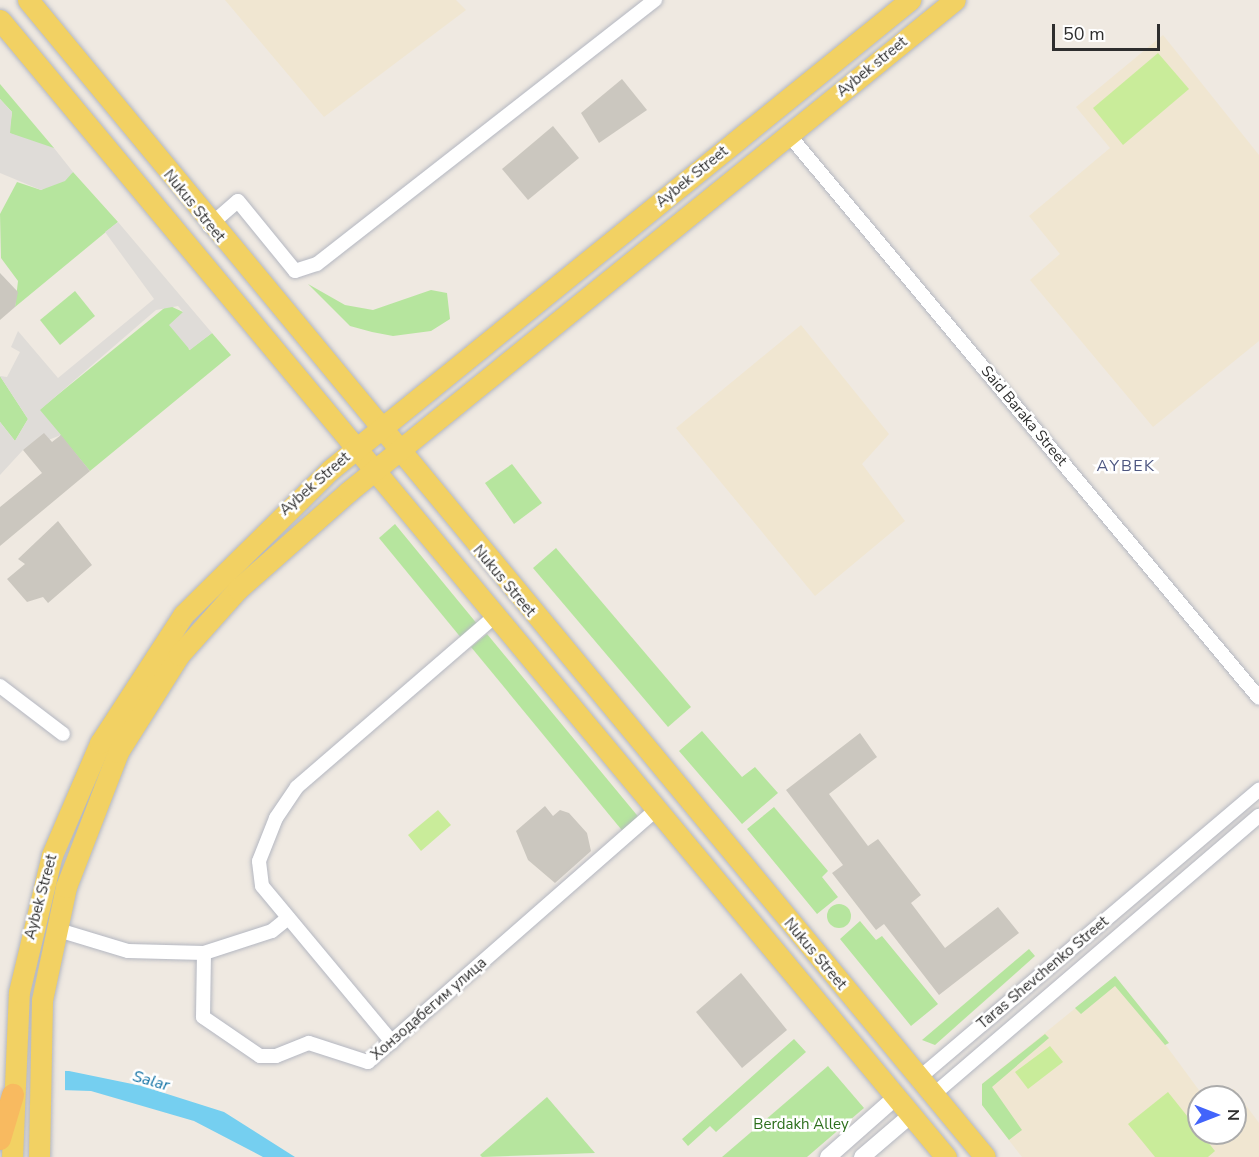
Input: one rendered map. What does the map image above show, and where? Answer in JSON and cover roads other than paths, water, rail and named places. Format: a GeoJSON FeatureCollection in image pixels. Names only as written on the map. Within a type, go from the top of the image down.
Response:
{"type":"FeatureCollection","features":[{"type":"Feature","properties":{"kind":"highway"},"geometry":{"type":"LineString","coordinates":[[0,1139],[13,1095]]}},
{"type":"Feature","properties":{"kind":"main road","name":"Nukus Street"},"geometry":{"type":"LineString","coordinates":[[28,0],[209,226],[985,1157]]}},
{"type":"Feature","properties":{"kind":"main road","name":"Aybek Street"},"geometry":{"type":"LineString","coordinates":[[12,1157],[14,1063],[19,992],[44,884],[74,799],[115,716],[201,593],[357,448],[910,0]]}},
{"type":"Feature","properties":{"kind":"main road","name":"Aybek street"},"geometry":{"type":"LineString","coordinates":[[789,135],[955,0]]}},
{"type":"Feature","properties":{"kind":"main road","name":"Nukus Street"},"geometry":{"type":"LineString","coordinates":[[0,20],[357,448],[655,811],[946,1157]]}},
{"type":"Feature","properties":{"kind":"main road","name":"Aybek Street"},"geometry":{"type":"LineString","coordinates":[[39,1157],[39,1064],[44,987],[55,929],[93,806],[165,675],[238,589],[375,470],[789,135]]}},
{"type":"Feature","properties":{"kind":"main road","name":"Taras Shevchenko Street"},"geometry":{"type":"LineString","coordinates":[[896,1097],[919,1078]]}},
{"type":"Feature","properties":{"kind":"main road","name":"Taras Shevchenko Street"},"geometry":{"type":"LineString","coordinates":[[911,1115],[933,1095]]}},
{"type":"Feature","properties":{"kind":"street"},"geometry":{"type":"LineString","coordinates":[[209,226],[238,201],[295,271],[317,264],[655,0]]}},
{"type":"Feature","properties":{"kind":"street","name":"Said Baraka Street"},"geometry":{"type":"LineString","coordinates":[[789,135],[1259,698]]}},
{"type":"Feature","properties":{"kind":"street"},"geometry":{"type":"LineString","coordinates":[[392,1042],[262,886],[258,870],[286,799],[495,616]]}},
{"type":"Feature","properties":{"kind":"street"},"geometry":{"type":"LineString","coordinates":[[0,686],[63,734]]}},
{"type":"Feature","properties":{"kind":"street","name":"Taras Shevchenko Street"},"geometry":{"type":"LineString","coordinates":[[919,1078],[1259,790]]}},
{"type":"Feature","properties":{"kind":"street","name":"Хонзодабегим улица"},"geometry":{"type":"LineString","coordinates":[[204,953],[203,1017],[260,1056],[276,1056],[309,1043],[363,1062],[392,1042],[655,811]]}},
{"type":"Feature","properties":{"kind":"street","name":"Taras Shevchenko Street"},"geometry":{"type":"LineString","coordinates":[[933,1095],[1259,816]]}},
{"type":"Feature","properties":{"kind":"street"},"geometry":{"type":"LineString","coordinates":[[55,929],[128,951],[204,953],[272,931],[288,918]]}},
{"type":"Feature","properties":{"kind":"street","name":"Taras Shevchenko Street"},"geometry":{"type":"LineString","coordinates":[[828,1157],[896,1097]]}},
{"type":"Feature","properties":{"kind":"street","name":"Taras Shevchenko Street"},"geometry":{"type":"LineString","coordinates":[[862,1157],[911,1115]]}},
{"type":"Feature","properties":{"kind":"water","name":"Salar"},"geometry":{"type":"Polygon","coordinates":[[[0,1070],[69,1071],[142,1086],[224,1112],[295,1157],[263,1157],[194,1121],[91,1091],[0,1088],[0,1070]]]}},
{"type":"Feature","properties":{"kind":"district","name":"АYBEK"},"geometry":{"type":"Point","coordinates":[1126,466]}},
{"type":"Feature","properties":{"kind":"park label","name":"Berdakh Alley"},"geometry":{"type":"Point","coordinates":[801,1125]}}]}
